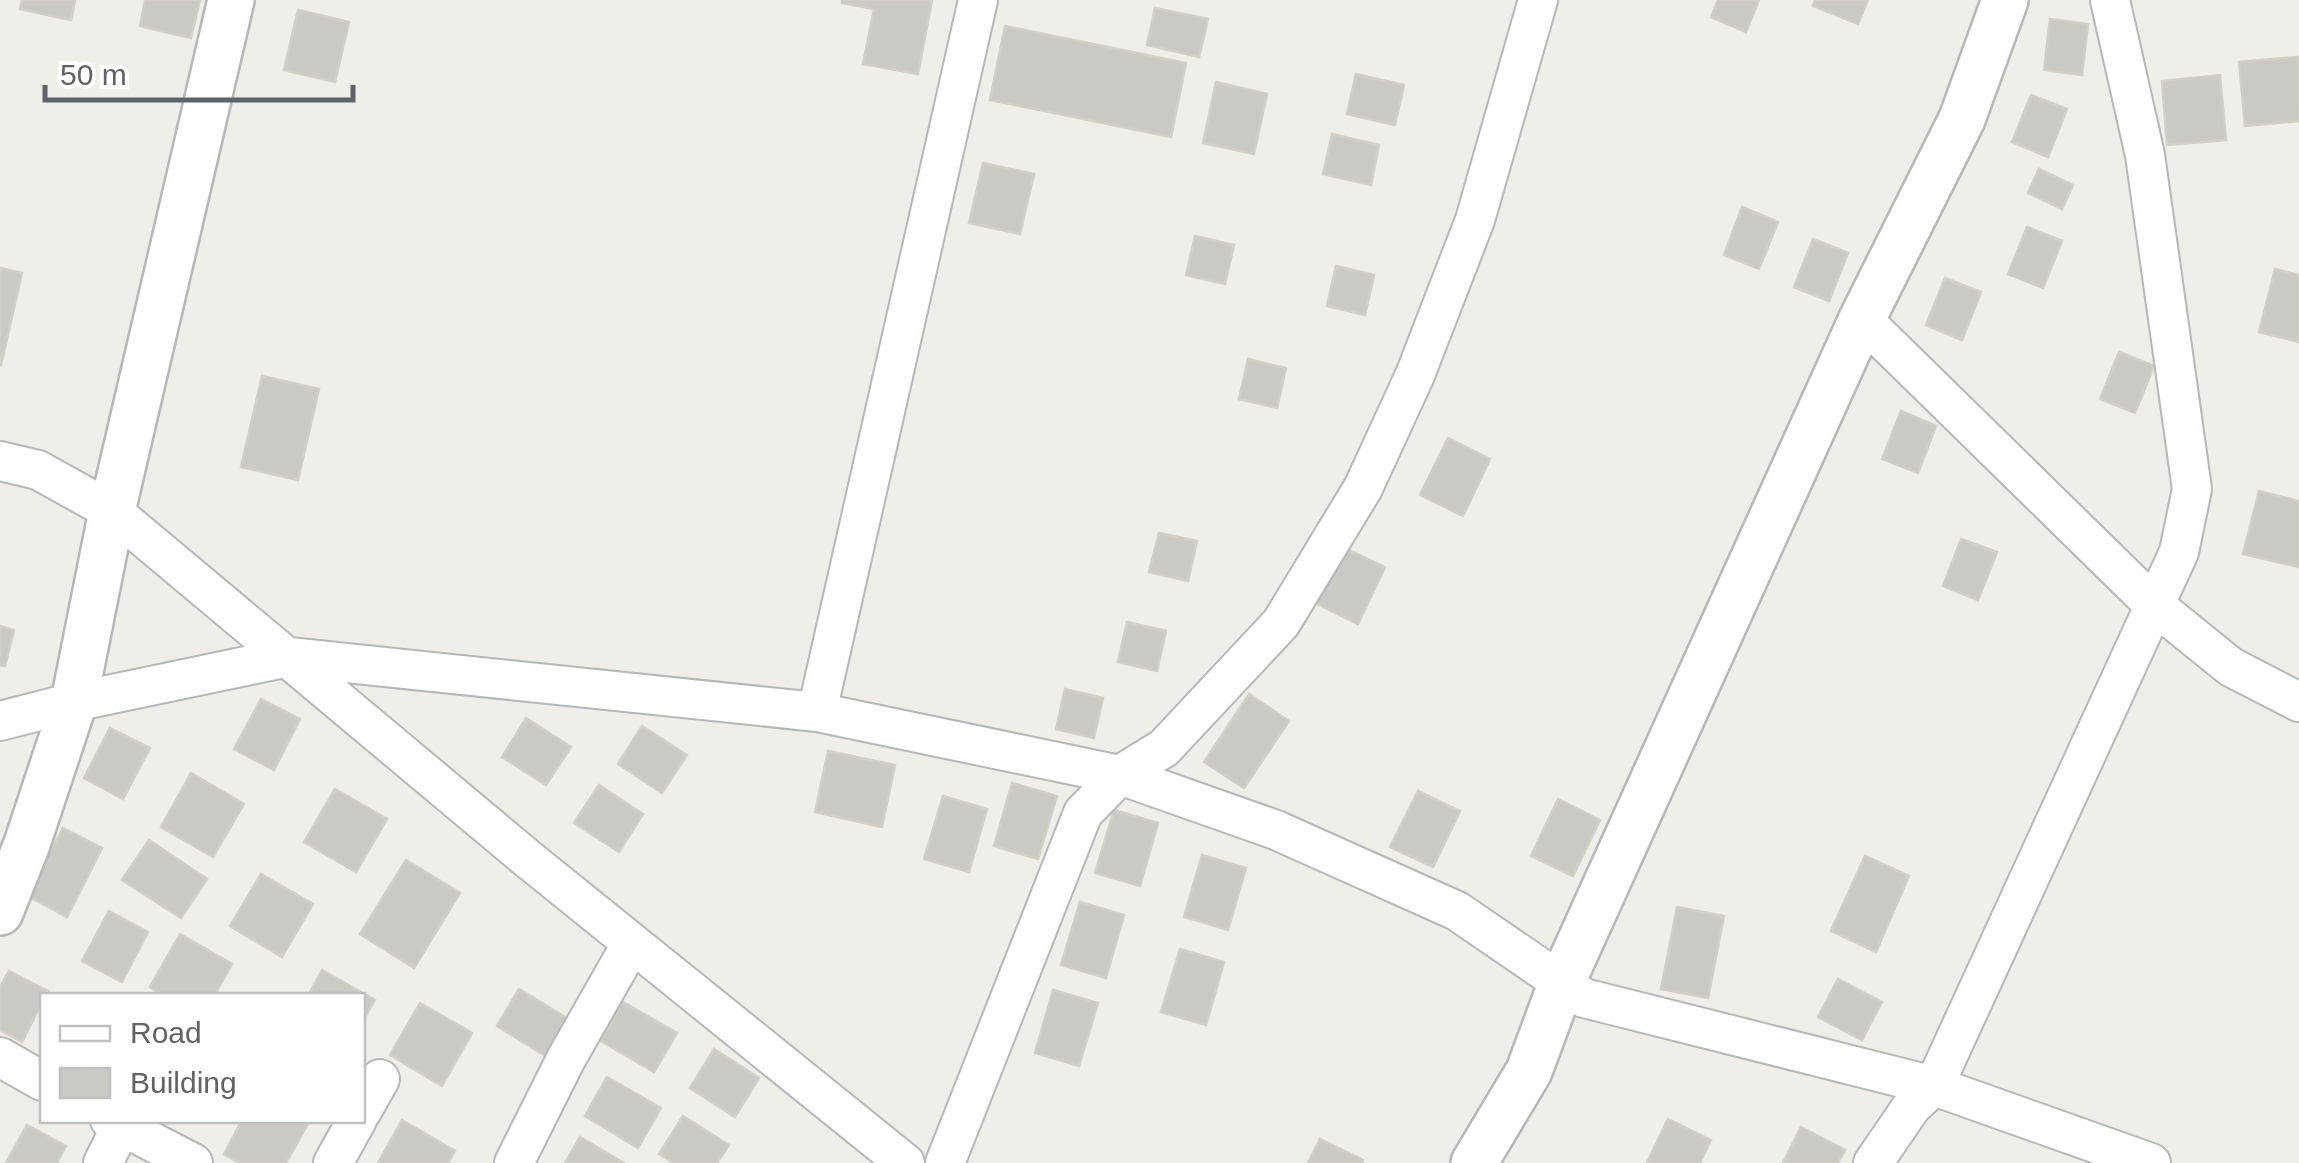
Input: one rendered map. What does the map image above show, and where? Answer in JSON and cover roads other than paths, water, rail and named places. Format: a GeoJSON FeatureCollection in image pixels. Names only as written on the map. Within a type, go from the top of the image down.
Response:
{"type":"FeatureCollection","features":[{"type":"Feature","properties":{"kind":"street"},"geometry":{"type":"LineString","coordinates":[[0,912],[74,702],[112,511],[231,0]]}},
{"type":"Feature","properties":{"kind":"street"},"geometry":{"type":"LineString","coordinates":[[817,712],[978,0]]}},
{"type":"Feature","properties":{"kind":"street"},"geometry":{"type":"LineString","coordinates":[[946,1163],[1083,813],[1120,775],[1164,748],[1281,623],[1363,488],[1415,375],[1475,220],[1538,0]]}},
{"type":"Feature","properties":{"kind":"street"},"geometry":{"type":"LineString","coordinates":[[1474,1163],[1529,1071],[1562,982],[1862,319],[1962,118],[2005,0]]}},
{"type":"Feature","properties":{"kind":"street"},"geometry":{"type":"LineString","coordinates":[[1873,1163],[1912,1106],[1934,1086],[2179,552],[2192,489],[2145,155],[2110,0]]}},
{"type":"Feature","properties":{"kind":"street"},"geometry":{"type":"LineString","coordinates":[[1862,319],[2153,604],[2232,667],[2299,702]]}},
{"type":"Feature","properties":{"kind":"street"},"geometry":{"type":"LineString","coordinates":[[0,461],[38,470],[112,511],[632,943],[905,1163]]}},
{"type":"Feature","properties":{"kind":"street"},"geometry":{"type":"LineString","coordinates":[[0,722],[74,702],[289,657],[817,712],[1120,775],[1276,830],[1458,910],[1584,998],[1934,1086],[2150,1163]]}},
{"type":"Feature","properties":{"kind":"street"},"geometry":{"type":"LineString","coordinates":[[514,1163],[566,1059],[632,943]]}},
{"type":"Feature","properties":{"kind":"street"},"geometry":{"type":"LineString","coordinates":[[0,1056],[40,1080]]}},
{"type":"Feature","properties":{"kind":"street"},"geometry":{"type":"LineString","coordinates":[[334,1163],[355,1123]]}},
{"type":"Feature","properties":{"kind":"street"},"geometry":{"type":"LineString","coordinates":[[103,1163],[115,1124],[193,1163]]}}]}
